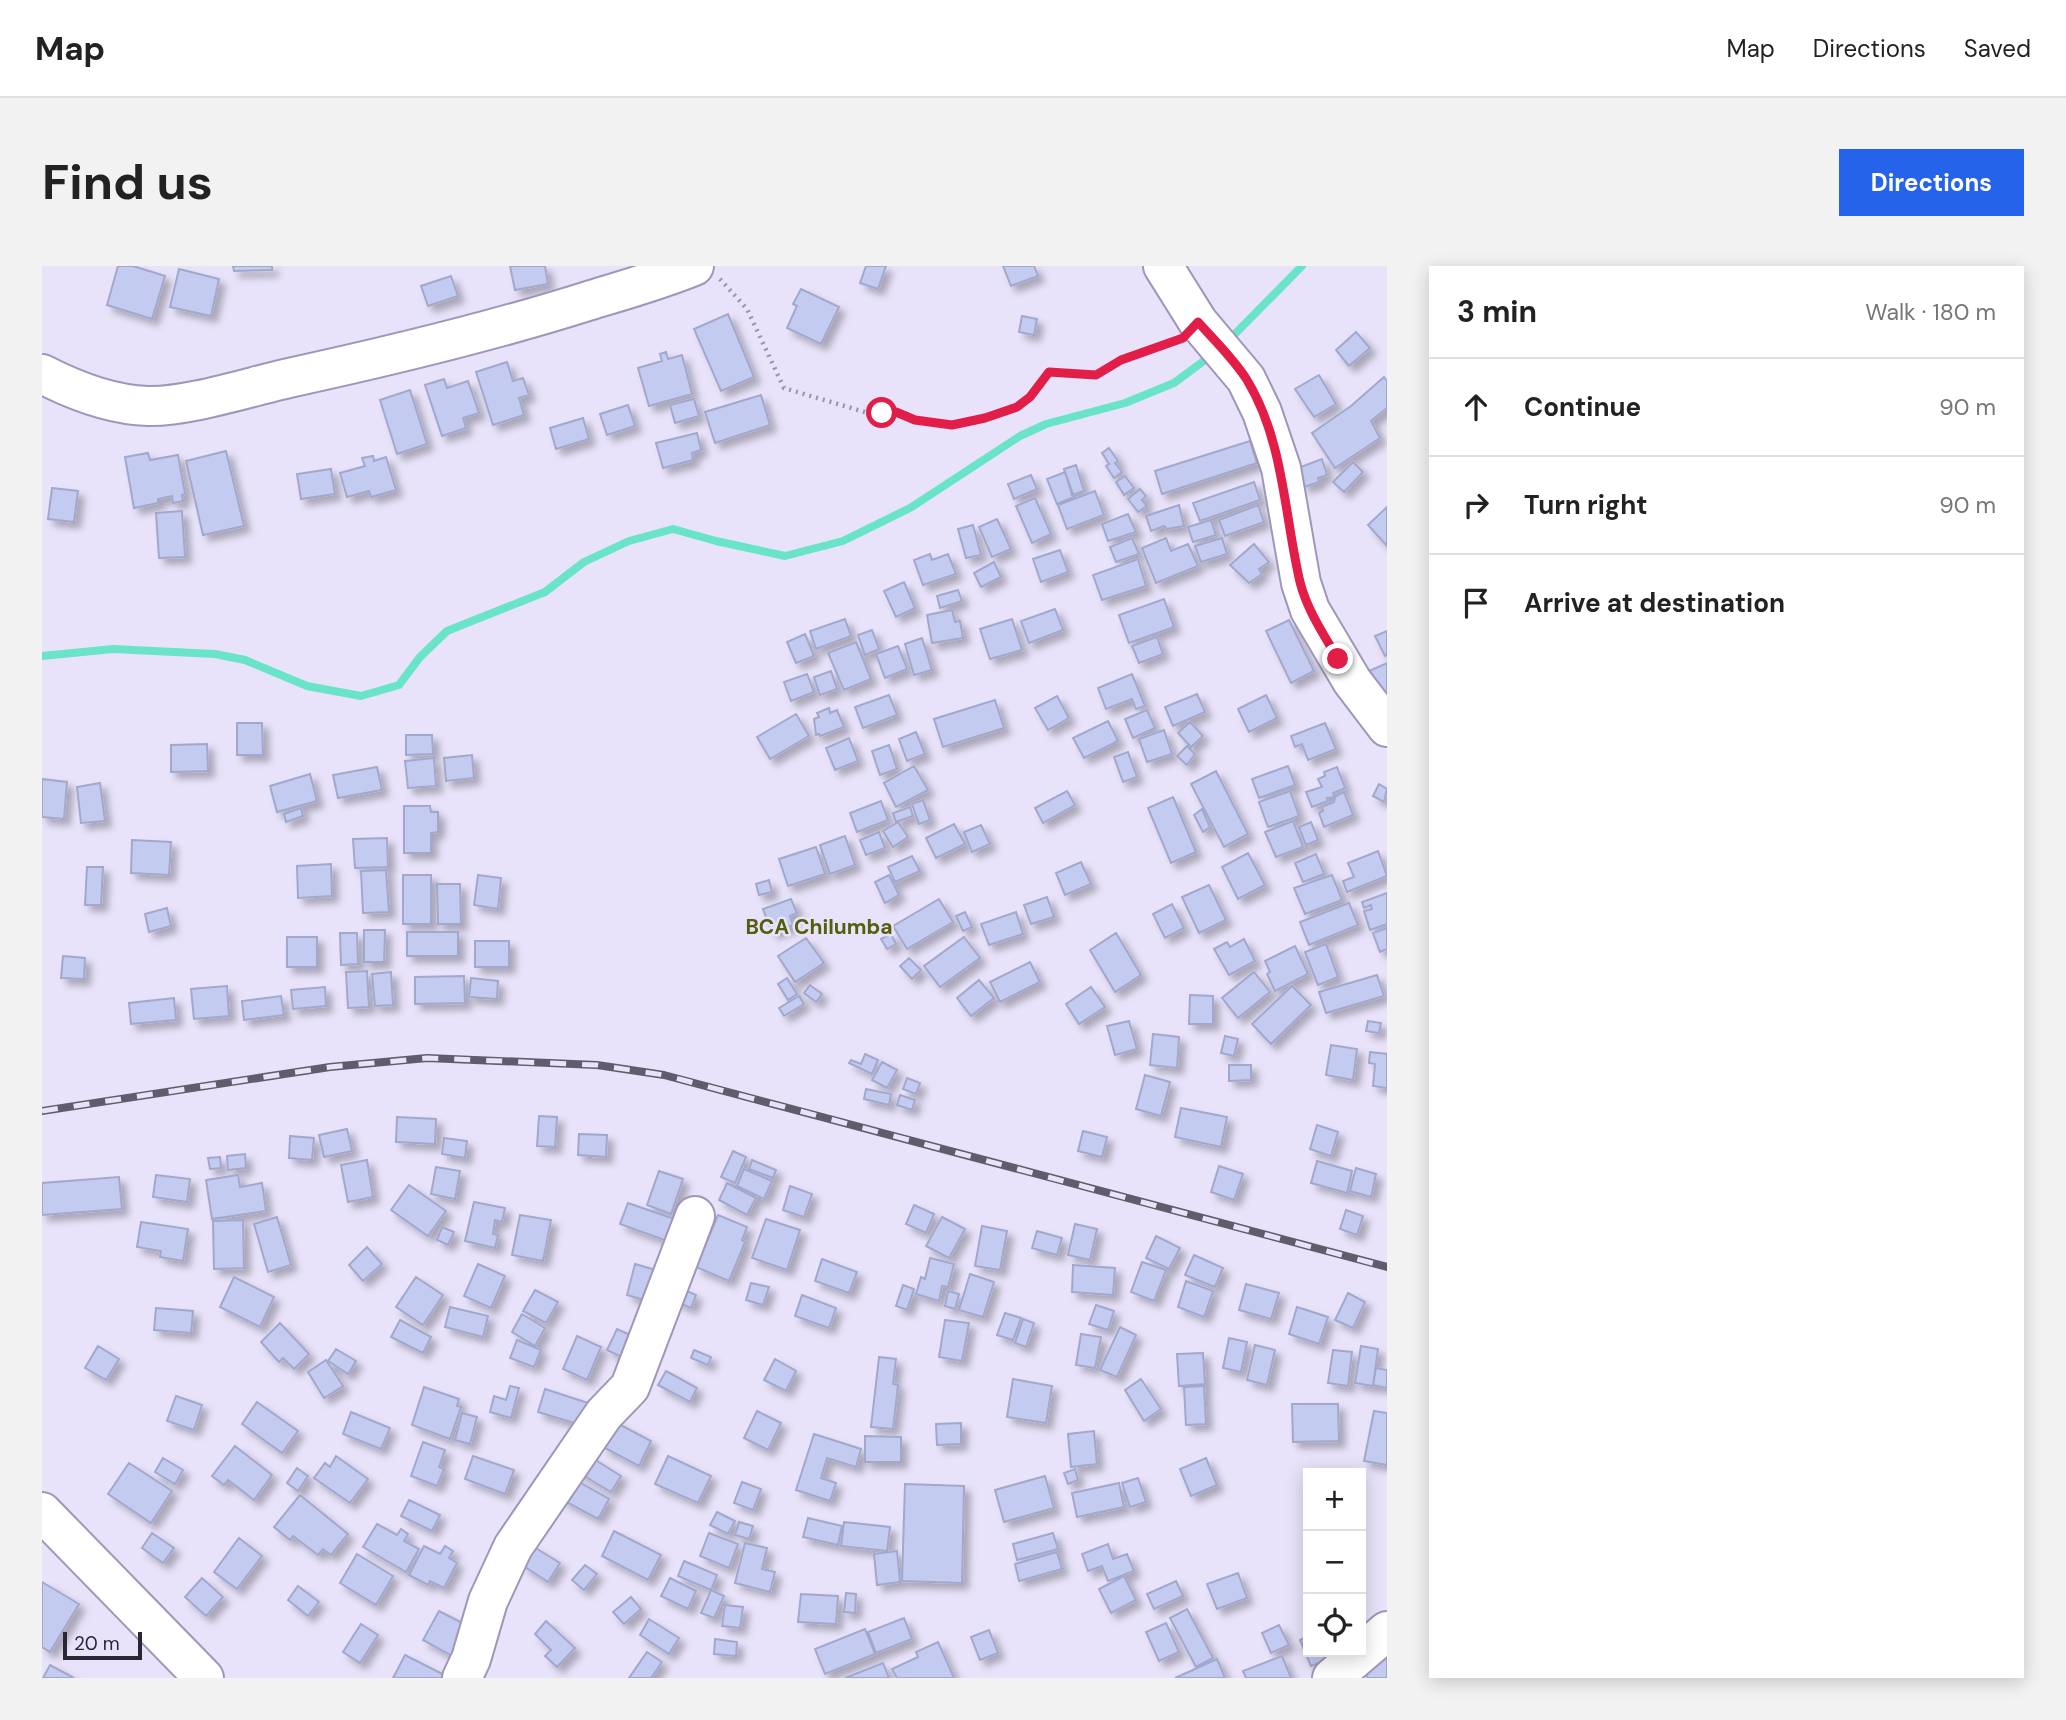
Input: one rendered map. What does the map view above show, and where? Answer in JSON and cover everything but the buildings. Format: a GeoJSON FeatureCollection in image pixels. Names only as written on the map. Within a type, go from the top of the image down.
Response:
{"type":"FeatureCollection","features":[{"type":"Feature","properties":{"kind":"street"},"geometry":{"type":"LineString","coordinates":[[1163,266],[1198,322],[1246,379],[1262,412],[1281,468],[1301,583],[1310,610],[1352,681],[1387,727]]}},
{"type":"Feature","properties":{"kind":"street"},"geometry":{"type":"LineString","coordinates":[[42,374],[111,402],[149,406],[182,402],[373,360],[523,321],[668,276],[704,270]]}},
{"type":"Feature","properties":{"kind":"street"},"geometry":{"type":"LineString","coordinates":[[462,1678],[471,1659],[488,1601],[513,1547],[604,1414],[630,1387],[695,1216]]}},
{"type":"Feature","properties":{"kind":"street"},"geometry":{"type":"LineString","coordinates":[[42,1512],[204,1678]]}},
{"type":"Feature","properties":{"kind":"street"},"geometry":{"type":"LineString","coordinates":[[1332,1678],[1387,1631]]}},
{"type":"Feature","properties":{"kind":"path"},"geometry":{"type":"LineString","coordinates":[[704,270],[747,309],[784,388],[868,413],[896,412],[915,420],[952,425],[1017,407],[1030,397],[1049,372],[1096,375],[1121,360],[1183,338],[1198,322]]}},
{"type":"Feature","properties":{"kind":"waterway"},"geometry":{"type":"LineString","coordinates":[[1228,341],[1302,266]]}},
{"type":"Feature","properties":{"kind":"waterway"},"geometry":{"type":"LineString","coordinates":[[42,656],[113,649],[215,654],[245,660],[307,686],[361,696],[399,685],[420,657],[447,631],[545,592],[584,562],[629,541],[673,529],[785,556],[843,541],[910,508],[1020,436],[1046,424],[1125,403],[1174,383],[1213,354]]}},
{"type":"Feature","properties":{"kind":"railway"},"geometry":{"type":"LineString","coordinates":[[42,1111],[330,1067],[427,1058],[597,1065],[664,1075],[1387,1267]]}},
{"type":"Feature","properties":{"kind":"district","name":"BCA Chilumba"},"geometry":{"type":"Point","coordinates":[819,927]}},
{"type":"Feature","properties":{"kind":"route"},"geometry":{"type":"LineString","coordinates":[[882,413],[896,412],[915,420],[952,425],[985,418],[1017,407],[1030,397],[1049,372],[1096,375],[1121,360],[1183,338],[1198,322],[1246,379],[1262,412],[1281,468],[1301,583],[1310,610],[1338,659]]}}]}
